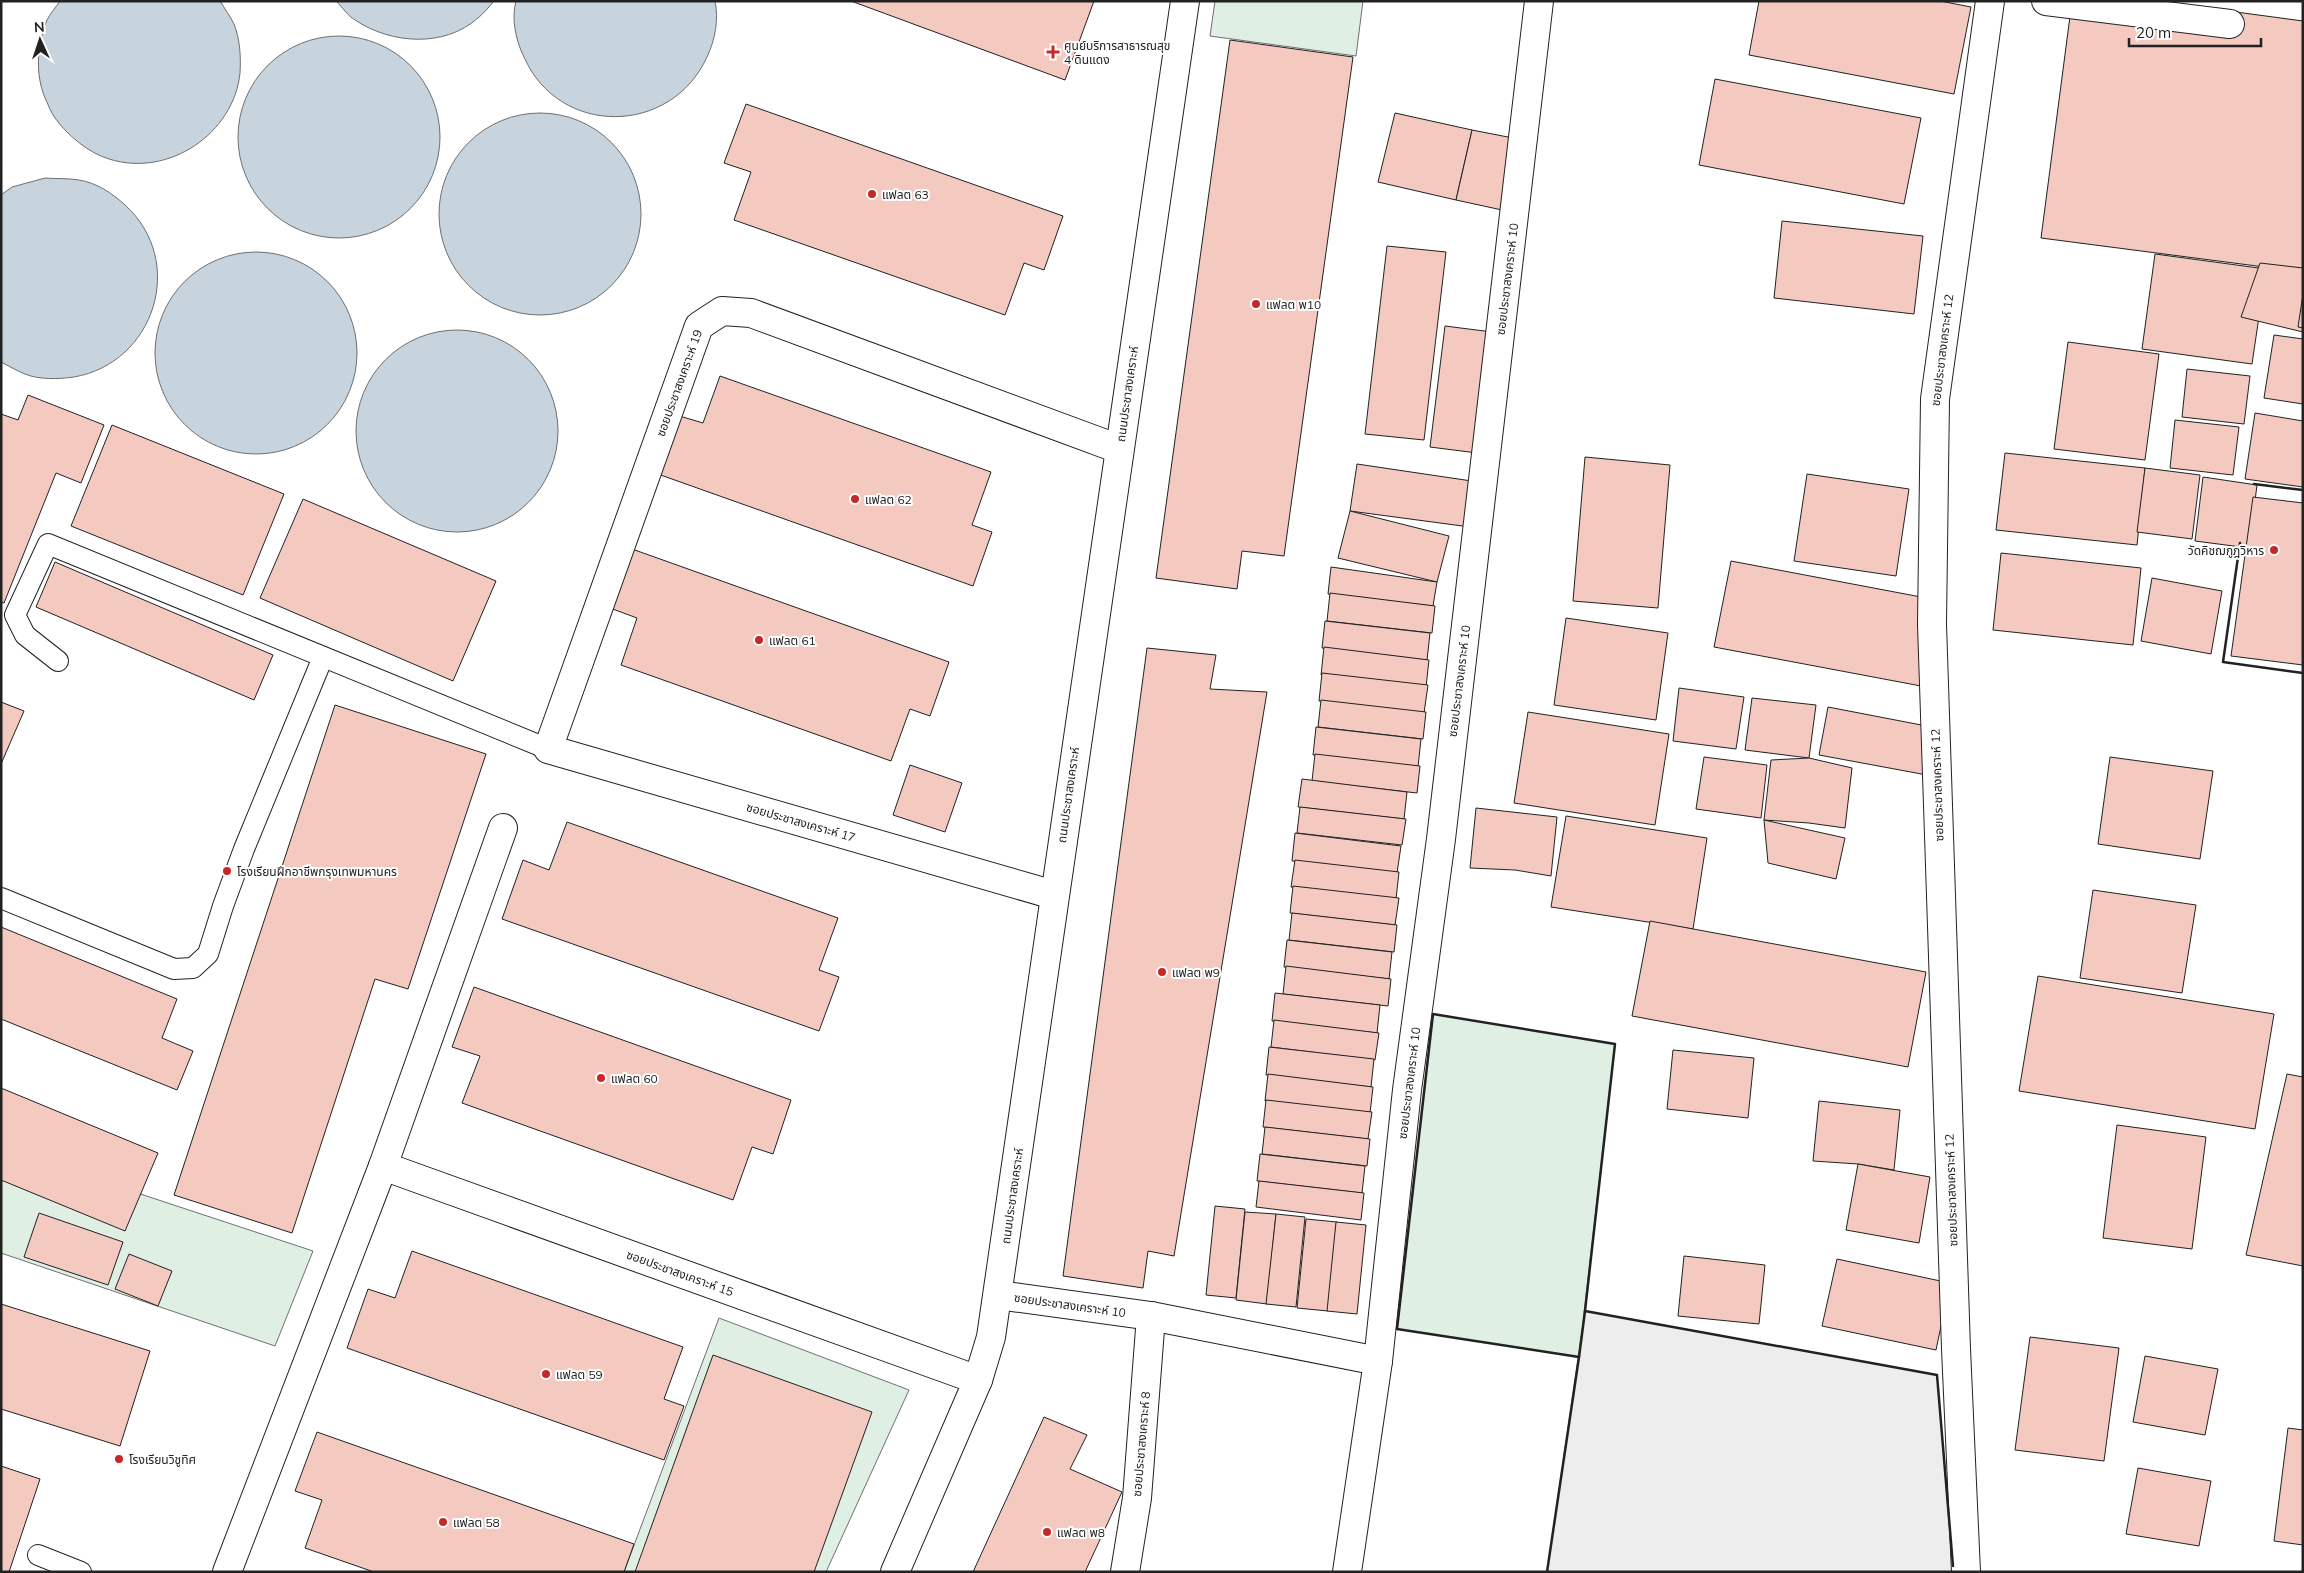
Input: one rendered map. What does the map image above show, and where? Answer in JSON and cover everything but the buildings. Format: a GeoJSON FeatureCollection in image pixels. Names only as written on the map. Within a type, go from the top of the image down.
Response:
{"type":"FeatureCollection","features":[{"type":"Feature","properties":{"kind":"street","name":"ถนนประชาสงเคราะห์"},"geometry":{"type":"LineString","coordinates":[[895,1572],[978,1380],[991,1337],[1184,1]]}},
{"type":"Feature","properties":{"kind":"street","name":"ซอยประชาสงเคราะห์ 10"},"geometry":{"type":"LineString","coordinates":[[1347,1572],[1378,1361],[1407,1090],[1441,839],[1539,1]]}},
{"type":"Feature","properties":{"kind":"street","name":"ซอยประชาสงเคราะห์ 12"},"geometry":{"type":"LineString","coordinates":[[1966,1572],[1956,1339],[1932,624],[1935,399],[1990,1]]}},
{"type":"Feature","properties":{"kind":"street"},"geometry":{"type":"LineString","coordinates":[[2046,1],[2230,24]]}},
{"type":"Feature","properties":{"kind":"street","name":"ซอยประชาสงเคราะห์ 19"},"geometry":{"type":"LineString","coordinates":[[548,749],[699,326],[722,311],[751,313],[1119,450]]}},
{"type":"Feature","properties":{"kind":"street","name":"ซอยประชาสงเคราะห์ 17"},"geometry":{"type":"LineString","coordinates":[[548,749],[1054,895]]}},
{"type":"Feature","properties":{"kind":"street"},"geometry":{"type":"LineString","coordinates":[[227,1572],[383,1166],[503,828]]}},
{"type":"Feature","properties":{"kind":"street","name":"ซอยประชาสงเคราะห์ 15"},"geometry":{"type":"LineString","coordinates":[[383,1166],[978,1380]]}},
{"type":"Feature","properties":{"kind":"street","name":"ซอยประชาสงเคราะห์ 10"},"geometry":{"type":"LineString","coordinates":[[998,1295],[1151,1316],[1378,1361]]}},
{"type":"Feature","properties":{"kind":"street","name":"ซอยประชาสงเคราะห์ 8"},"geometry":{"type":"LineString","coordinates":[[1125,1572],[1137,1498],[1151,1316]]}},
{"type":"Feature","properties":{"kind":"lane"},"geometry":{"type":"LineString","coordinates":[[58,661],[26,635],[15,615],[48,544],[548,749]]}},
{"type":"Feature","properties":{"kind":"lane"},"geometry":{"type":"LineString","coordinates":[[1,898],[174,969],[193,968],[208,954],[244,849],[323,656]]}},
{"type":"Feature","properties":{"kind":"lane"},"geometry":{"type":"LineString","coordinates":[[38,1555],[81,1572]]}},
{"type":"Feature","properties":{"kind":"green space"},"geometry":{"type":"Polygon","coordinates":[[[1215,1],[1363,1],[1356,56],[1210,36],[1215,1]]]}},
{"type":"Feature","properties":{"kind":"green space"},"geometry":{"type":"Polygon","coordinates":[[[1433,1014],[1615,1044],[1579,1357],[1397,1329],[1433,1014]]]}},
{"type":"Feature","properties":{"kind":"green space"},"geometry":{"type":"Polygon","coordinates":[[[1,1148],[313,1251],[275,1346],[1,1253],[1,1148]]]}},
{"type":"Feature","properties":{"kind":"green space"},"geometry":{"type":"Polygon","coordinates":[[[719,1318],[909,1390],[826,1572],[624,1572],[719,1318]]]}},
{"type":"Feature","properties":{"kind":"shaded area"},"geometry":{"type":"Polygon","coordinates":[[[60,1],[220,1],[234,24],[238,36],[240,73],[235,95],[225,114],[212,132],[195,146],[175,156],[154,162],[132,163],[109,159],[94,153],[79,143],[60,125],[54,116],[45,98],[40,79],[38,59],[41,39],[47,20],[60,1]]]}},
{"type":"Feature","properties":{"kind":"shaded area"},"geometry":{"type":"Polygon","coordinates":[[[336,1],[494,1],[480,16],[464,28],[434,38],[417,39],[401,38],[369,28],[347,14],[336,1]]]}},
{"type":"Feature","properties":{"kind":"shaded area"},"geometry":{"type":"Polygon","coordinates":[[[516,1],[715,1],[717,15],[716,30],[707,57],[690,83],[668,102],[643,113],[615,117],[588,113],[562,102],[540,83],[524,57],[519,44],[514,22],[516,1]]]}},
{"type":"Feature","properties":{"kind":"shaded area"},"geometry":{"type":"Polygon","coordinates":[[[339,36],[359,38],[378,44],[395,53],[417,73],[432,98],[438,117],[440,137],[438,157],[432,176],[423,193],[403,215],[378,230],[359,236],[339,238],[319,236],[300,230],[283,221],[261,201],[246,176],[240,157],[238,137],[240,117],[246,98],[255,81],[275,59],[300,44],[319,38],[339,36]]]}},
{"type":"Feature","properties":{"kind":"shaded area"},"geometry":{"type":"Polygon","coordinates":[[[540,113],[560,115],[579,121],[596,130],[618,150],[633,175],[639,194],[641,214],[639,234],[633,253],[624,270],[604,292],[579,307],[560,313],[540,315],[520,313],[501,307],[484,298],[462,278],[447,253],[441,234],[439,214],[441,194],[447,175],[456,158],[476,136],[501,121],[520,115],[540,113]]]}},
{"type":"Feature","properties":{"kind":"shaded area"},"geometry":{"type":"Polygon","coordinates":[[[45,178],[86,181],[98,186],[125,205],[144,228],[155,254],[157,280],[153,307],[142,331],[125,352],[102,368],[74,377],[56,379],[31,376],[1,362],[1,195],[12,187],[45,178]]]}},
{"type":"Feature","properties":{"kind":"shaded area"},"geometry":{"type":"Polygon","coordinates":[[[256,252],[276,254],[295,260],[312,269],[334,289],[349,314],[355,333],[357,353],[355,373],[349,392],[340,409],[320,431],[295,446],[276,452],[256,454],[236,452],[217,446],[200,437],[178,417],[163,392],[157,373],[155,353],[157,333],[163,314],[172,297],[192,275],[217,260],[236,254],[256,252]]]}},
{"type":"Feature","properties":{"kind":"shaded area"},"geometry":{"type":"Polygon","coordinates":[[[457,330],[477,332],[496,338],[513,347],[535,367],[550,392],[556,411],[558,431],[556,451],[550,470],[541,487],[521,509],[496,524],[477,530],[457,532],[437,530],[418,524],[401,515],[379,495],[364,470],[358,451],[356,431],[358,411],[364,392],[373,375],[393,353],[418,338],[437,332],[457,330]]]}},
{"type":"Feature","properties":{"kind":"shaded area"},"geometry":{"type":"Polygon","coordinates":[[[1585,1311],[1937,1375],[1953,1572],[1547,1572],[1585,1311]]]}},
{"type":"Feature","properties":{"kind":"wall"},"geometry":{"type":"LineString","coordinates":[[2254,484],[2303,490]]}},
{"type":"Feature","properties":{"kind":"wall"},"geometry":{"type":"LineString","coordinates":[[2240,543],[2223,662],[2303,673]]}},
{"type":"Feature","properties":{"kind":"wall"},"geometry":{"type":"LineString","coordinates":[[1547,1572],[1579,1357],[1397,1329],[1433,1014],[1615,1044],[1585,1311],[1937,1375],[1953,1566]]}},
{"type":"Feature","properties":{"kind":"wall"},"geometry":{"type":"LineString","coordinates":[[1579,1357],[1585,1311]]}},
{"type":"Feature","properties":{"kind":"place","name":"ศูนย์บริการสาธารณสุข 4 ดินแดง"},"geometry":{"type":"Point","coordinates":[1053,52]}},
{"type":"Feature","properties":{"kind":"place","name":"แฟลต 63"},"geometry":{"type":"Point","coordinates":[872,194]}},
{"type":"Feature","properties":{"kind":"place","name":"แฟลต พ10"},"geometry":{"type":"Point","coordinates":[1256,304]}},
{"type":"Feature","properties":{"kind":"place","name":"แฟลต 62"},"geometry":{"type":"Point","coordinates":[855,499]}},
{"type":"Feature","properties":{"kind":"place","name":"วัดคิชฌกูฎวิหาร"},"geometry":{"type":"Point","coordinates":[2274,550]}},
{"type":"Feature","properties":{"kind":"place","name":"แฟลต 61"},"geometry":{"type":"Point","coordinates":[759,640]}},
{"type":"Feature","properties":{"kind":"place","name":"โรงเรียนฝึกอาชีพกรุงเทพมหานคร"},"geometry":{"type":"Point","coordinates":[227,871]}},
{"type":"Feature","properties":{"kind":"place","name":"แฟลต พ9"},"geometry":{"type":"Point","coordinates":[1162,972]}},
{"type":"Feature","properties":{"kind":"place","name":"แฟลต 60"},"geometry":{"type":"Point","coordinates":[601,1078]}},
{"type":"Feature","properties":{"kind":"place","name":"แฟลต 59"},"geometry":{"type":"Point","coordinates":[546,1374]}},
{"type":"Feature","properties":{"kind":"place","name":"โรงเรียนวิชูทิศ"},"geometry":{"type":"Point","coordinates":[119,1459]}},
{"type":"Feature","properties":{"kind":"place","name":"แฟลต 58"},"geometry":{"type":"Point","coordinates":[443,1522]}},
{"type":"Feature","properties":{"kind":"place","name":"แฟลต พ8"},"geometry":{"type":"Point","coordinates":[1047,1532]}}]}
